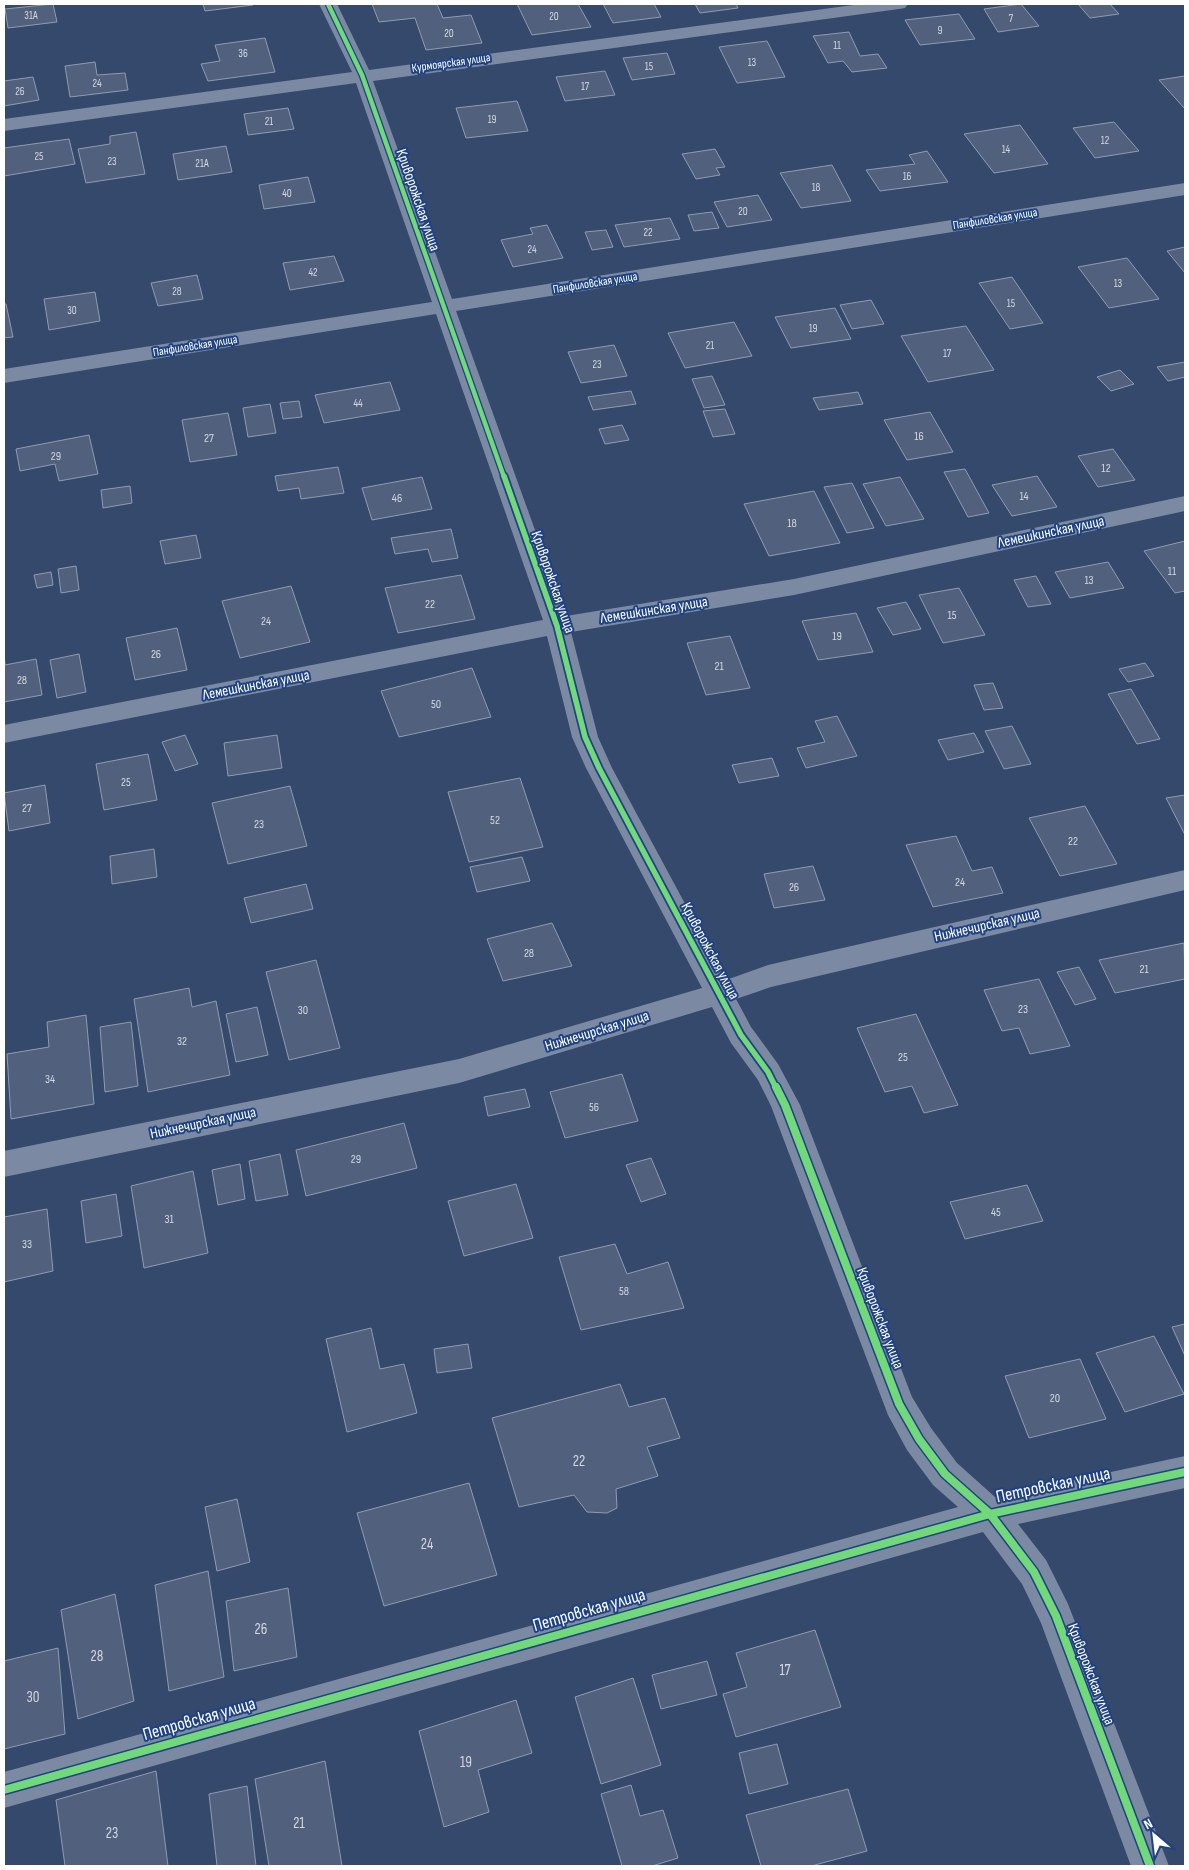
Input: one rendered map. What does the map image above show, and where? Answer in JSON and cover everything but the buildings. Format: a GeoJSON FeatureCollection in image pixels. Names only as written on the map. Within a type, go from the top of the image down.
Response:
{"type":"FeatureCollection","features":[{"type":"Feature","properties":{"kind":"street","name":"Криворожская улица"},"geometry":{"type":"LineString","coordinates":[[328,4],[362,75],[557,626],[585,737],[741,1035],[768,1072],[785,1105],[899,1404],[919,1439],[945,1474],[990,1514],[1034,1572],[1056,1616],[1150,1866]]}},
{"type":"Feature","properties":{"kind":"street","name":"Курмоярская улица"},"geometry":{"type":"LineString","coordinates":[[4,125],[362,75],[899,4]]}},
{"type":"Feature","properties":{"kind":"street","name":"Панфиловская улица"},"geometry":{"type":"LineString","coordinates":[[4,376],[1185,189]]}},
{"type":"Feature","properties":{"kind":"street","name":"Лемешкинская улица"},"geometry":{"type":"LineString","coordinates":[[4,734],[557,626],[794,588],[1185,503]]}},
{"type":"Feature","properties":{"kind":"street","name":"Нижнечирская улица"},"geometry":{"type":"LineString","coordinates":[[4,1164],[459,1071],[719,994],[768,976],[1185,880]]}},
{"type":"Feature","properties":{"kind":"street","name":"Петровская улица"},"geometry":{"type":"LineString","coordinates":[[4,1790],[990,1514],[1185,1472]]}},
{"type":"Feature","properties":{"kind":"cycle path"},"geometry":{"type":"LineString","coordinates":[[328,4],[362,75],[557,626],[585,737],[599,768],[741,1035],[768,1072],[785,1105],[899,1404],[919,1439],[945,1474],[990,1514],[1034,1572],[1056,1616],[1150,1866]]}},
{"type":"Feature","properties":{"kind":"cycle path"},"geometry":{"type":"LineString","coordinates":[[4,1790],[990,1514],[1185,1472]]}}]}
